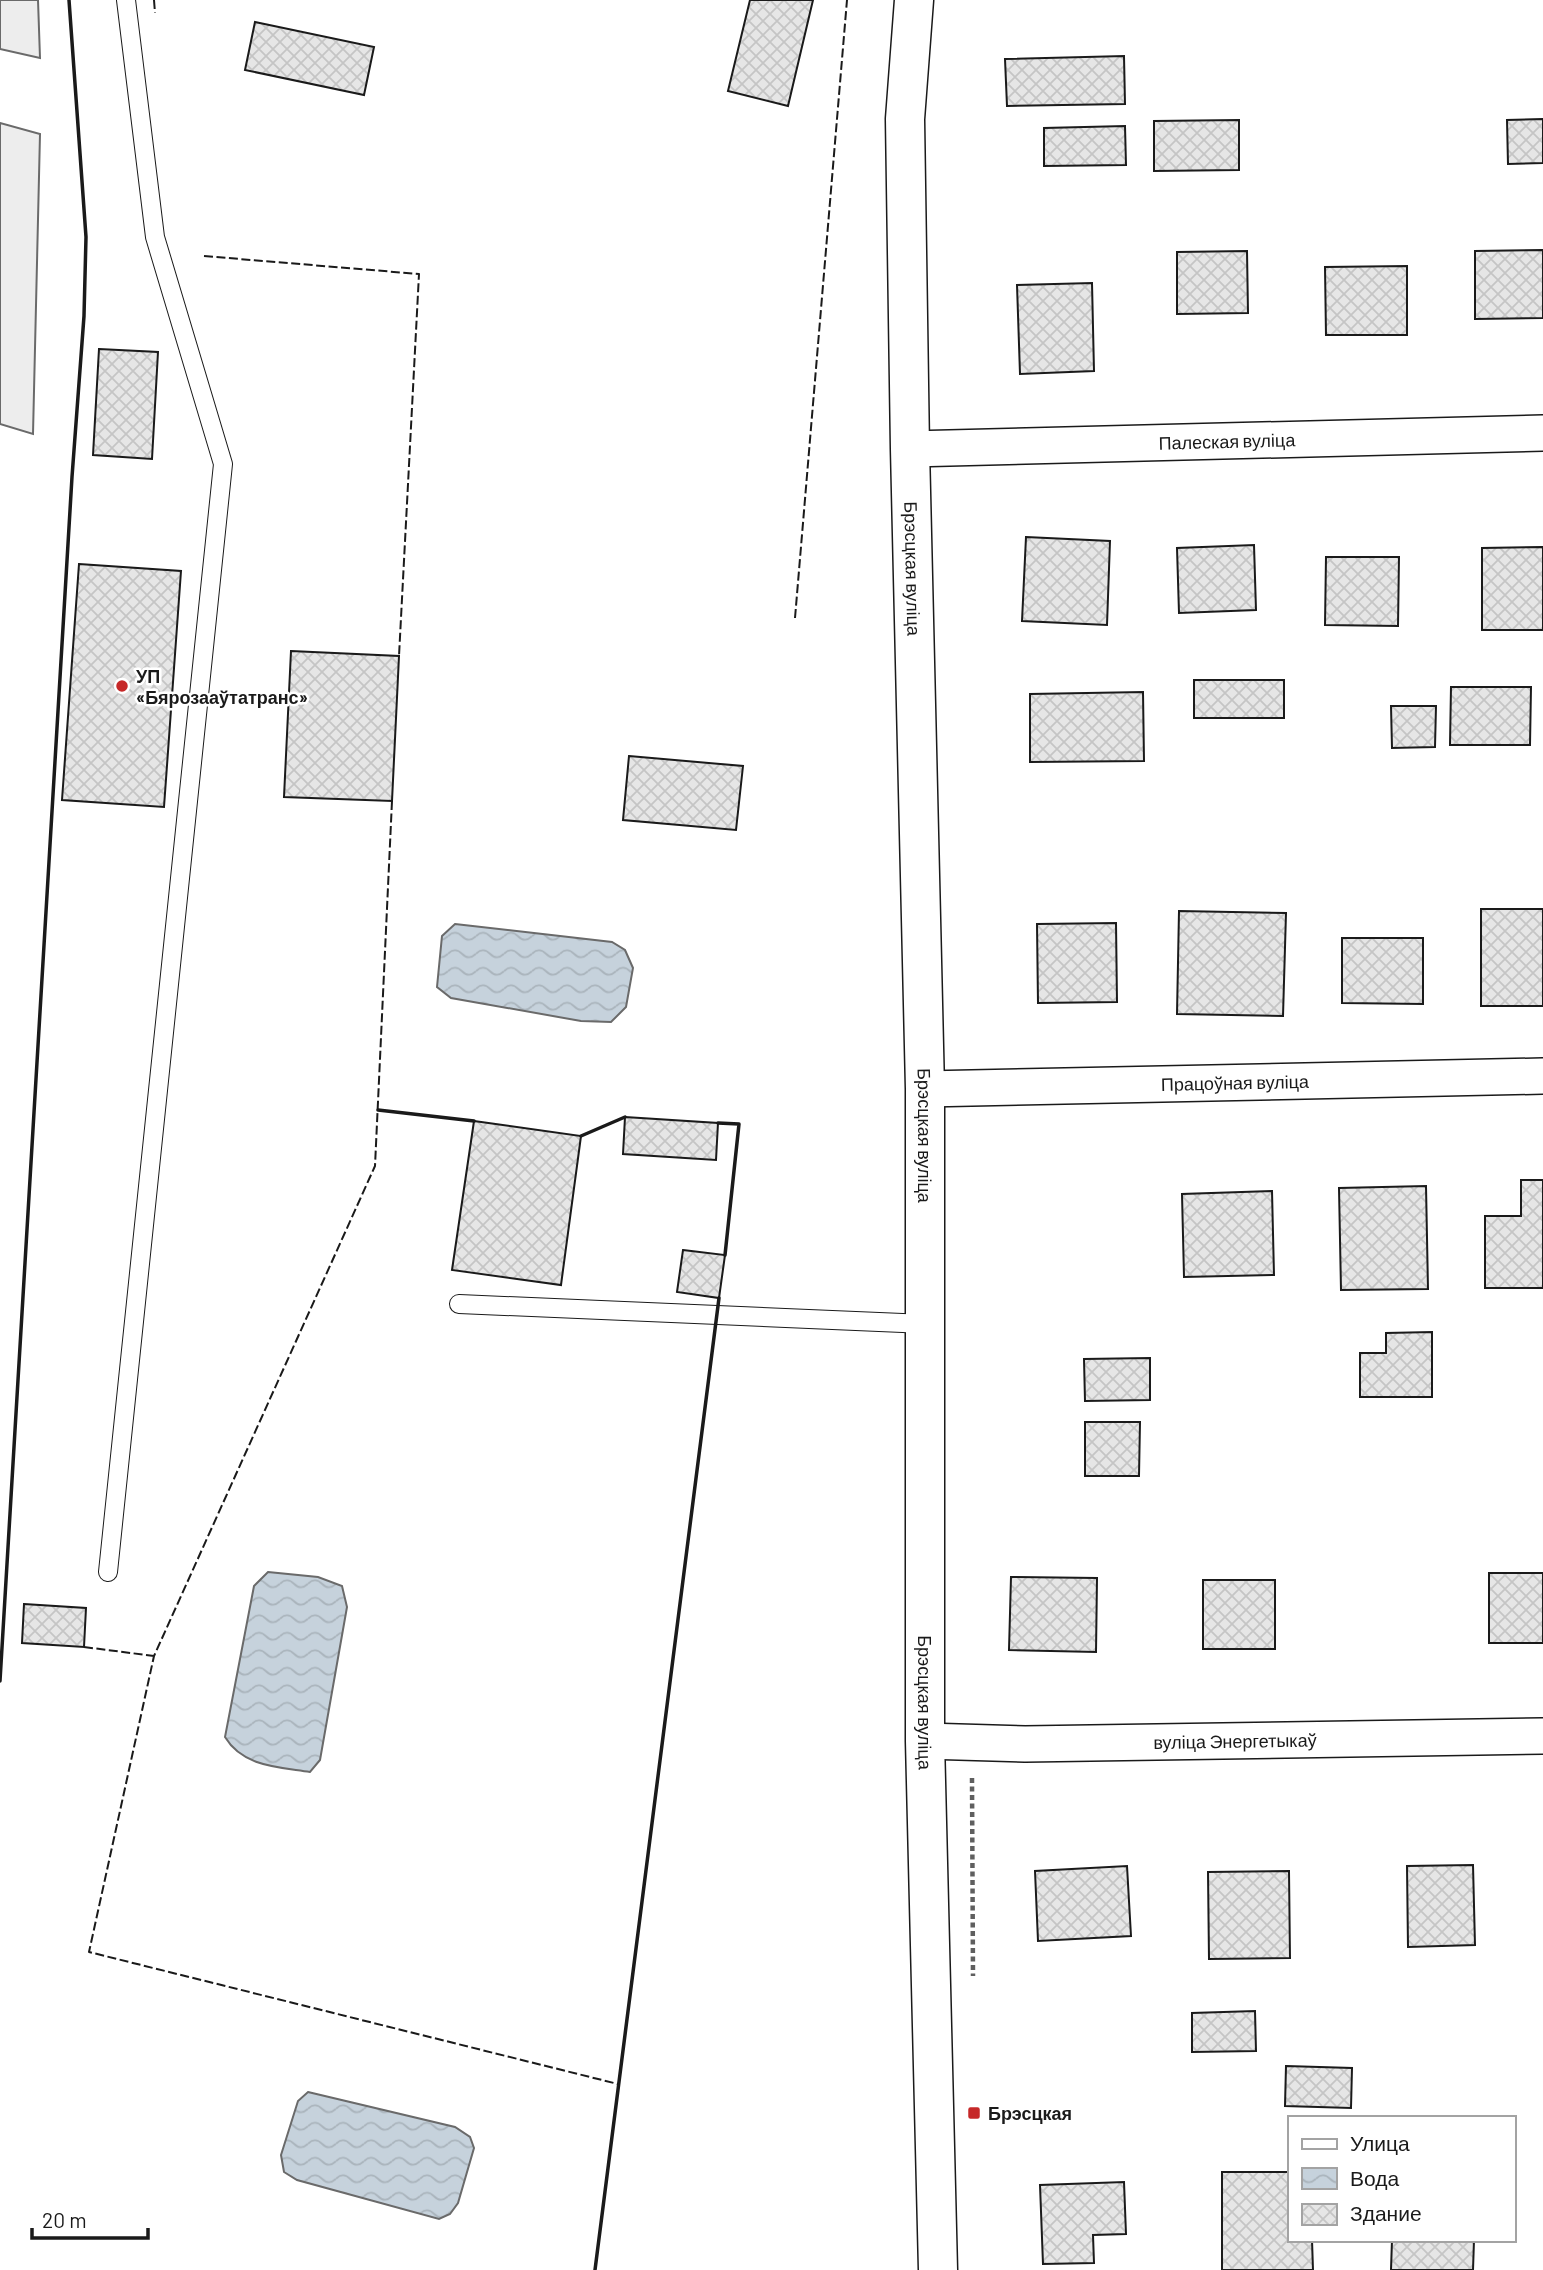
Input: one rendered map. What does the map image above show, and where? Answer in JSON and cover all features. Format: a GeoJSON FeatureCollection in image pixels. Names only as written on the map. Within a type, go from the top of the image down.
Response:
{"type":"FeatureCollection","features":[{"type":"Feature","properties":{"kind":"street","name":"Брэсцкая вуліца"},"geometry":{"type":"LineString","coordinates":[[914,0],[905,118],[909,449],[925,1089],[925,1741],[938,2270]]}},
{"type":"Feature","properties":{"kind":"street","name":"Палеская вуліца"},"geometry":{"type":"LineString","coordinates":[[909,449],[1543,433]]}},
{"type":"Feature","properties":{"kind":"street","name":"Працоўная вуліца"},"geometry":{"type":"LineString","coordinates":[[925,1089],[1543,1076]]}},
{"type":"Feature","properties":{"kind":"street","name":"вуліца Энергетыкаў"},"geometry":{"type":"LineString","coordinates":[[925,1741],[1025,1744],[1543,1736]]}},
{"type":"Feature","properties":{"kind":"lane"},"geometry":{"type":"LineString","coordinates":[[108,1572],[223,464],[155,237],[126,0]]}},
{"type":"Feature","properties":{"kind":"lane"},"geometry":{"type":"LineString","coordinates":[[459,1304],[926,1324]]}},
{"type":"Feature","properties":{"kind":"shaded area"},"geometry":{"type":"Polygon","coordinates":[[[0,0],[38,0],[40,58],[0,49],[0,0]]]}},
{"type":"Feature","properties":{"kind":"shaded area"},"geometry":{"type":"Polygon","coordinates":[[[0,123],[40,134],[33,434],[0,424],[0,123]]]}},
{"type":"Feature","properties":{"kind":"water"},"geometry":{"type":"Polygon","coordinates":[[[455,924],[612,942],[625,950],[633,968],[626,1007],[611,1022],[581,1021],[451,998],[437,987],[442,936],[455,924]]]}},
{"type":"Feature","properties":{"kind":"water"},"geometry":{"type":"Polygon","coordinates":[[[268,1572],[318,1577],[342,1586],[347,1607],[320,1760],[310,1772],[274,1767],[252,1760],[233,1747],[225,1737],[254,1586],[268,1572]]]}},
{"type":"Feature","properties":{"kind":"water"},"geometry":{"type":"Polygon","coordinates":[[[308,2092],[455,2127],[470,2137],[474,2148],[458,2203],[450,2214],[439,2219],[297,2180],[284,2172],[281,2155],[298,2101],[308,2092]]]}},
{"type":"Feature","properties":{"kind":"building"},"geometry":{"type":"Polygon","coordinates":[[[750,0],[813,0],[788,106],[728,91],[750,0]]]}},
{"type":"Feature","properties":{"kind":"building"},"geometry":{"type":"Polygon","coordinates":[[[255,22],[374,47],[364,95],[245,70],[255,22]]]}},
{"type":"Feature","properties":{"kind":"building"},"geometry":{"type":"Polygon","coordinates":[[[1124,56],[1125,104],[1007,106],[1005,59],[1124,56]]]}},
{"type":"Feature","properties":{"kind":"building"},"geometry":{"type":"Polygon","coordinates":[[[1543,119],[1543,163],[1508,164],[1507,120],[1543,119]]]}},
{"type":"Feature","properties":{"kind":"building"},"geometry":{"type":"Polygon","coordinates":[[[1239,120],[1239,170],[1154,171],[1154,121],[1239,120]]]}},
{"type":"Feature","properties":{"kind":"building"},"geometry":{"type":"Polygon","coordinates":[[[1125,126],[1126,165],[1044,166],[1044,128],[1125,126]]]}},
{"type":"Feature","properties":{"kind":"building"},"geometry":{"type":"Polygon","coordinates":[[[1543,250],[1543,318],[1475,319],[1475,251],[1543,250]]]}},
{"type":"Feature","properties":{"kind":"building"},"geometry":{"type":"Polygon","coordinates":[[[1247,251],[1248,313],[1177,314],[1177,252],[1247,251]]]}},
{"type":"Feature","properties":{"kind":"building"},"geometry":{"type":"Polygon","coordinates":[[[1407,266],[1407,335],[1326,335],[1325,267],[1407,266]]]}},
{"type":"Feature","properties":{"kind":"building"},"geometry":{"type":"Polygon","coordinates":[[[1092,283],[1094,371],[1020,374],[1017,285],[1092,283]]]}},
{"type":"Feature","properties":{"kind":"building"},"geometry":{"type":"Polygon","coordinates":[[[99,349],[158,352],[152,459],[93,455],[99,349]]]}},
{"type":"Feature","properties":{"kind":"building"},"geometry":{"type":"Polygon","coordinates":[[[1026,537],[1110,541],[1107,625],[1022,621],[1026,537]]]}},
{"type":"Feature","properties":{"kind":"building"},"geometry":{"type":"Polygon","coordinates":[[[1254,545],[1256,610],[1179,613],[1177,548],[1254,545]]]}},
{"type":"Feature","properties":{"kind":"building"},"geometry":{"type":"Polygon","coordinates":[[[1543,547],[1543,630],[1482,630],[1482,548],[1543,547]]]}},
{"type":"Feature","properties":{"kind":"building"},"geometry":{"type":"Polygon","coordinates":[[[1326,557],[1399,557],[1398,626],[1325,625],[1326,557]]]}},
{"type":"Feature","properties":{"kind":"building","name":"УП «Бярозааўтатранс»"},"geometry":{"type":"Polygon","coordinates":[[[79,564],[181,571],[164,807],[62,800],[79,564]]]}},
{"type":"Feature","properties":{"kind":"building"},"geometry":{"type":"Polygon","coordinates":[[[291,651],[399,656],[392,801],[284,797],[291,651]]]}},
{"type":"Feature","properties":{"kind":"building"},"geometry":{"type":"Polygon","coordinates":[[[1194,680],[1284,680],[1284,718],[1194,718],[1194,680]]]}},
{"type":"Feature","properties":{"kind":"building"},"geometry":{"type":"Polygon","coordinates":[[[1451,687],[1531,687],[1530,745],[1450,745],[1451,687]]]}},
{"type":"Feature","properties":{"kind":"building"},"geometry":{"type":"Polygon","coordinates":[[[1143,692],[1144,761],[1030,762],[1030,694],[1143,692]]]}},
{"type":"Feature","properties":{"kind":"building"},"geometry":{"type":"Polygon","coordinates":[[[1391,706],[1436,706],[1435,747],[1392,748],[1391,706]]]}},
{"type":"Feature","properties":{"kind":"building"},"geometry":{"type":"Polygon","coordinates":[[[629,756],[743,766],[736,830],[623,820],[629,756]]]}},
{"type":"Feature","properties":{"kind":"building"},"geometry":{"type":"Polygon","coordinates":[[[1481,909],[1543,909],[1543,1006],[1481,1006],[1481,909]]]}},
{"type":"Feature","properties":{"kind":"building"},"geometry":{"type":"Polygon","coordinates":[[[1179,911],[1286,913],[1283,1016],[1177,1014],[1179,911]]]}},
{"type":"Feature","properties":{"kind":"building"},"geometry":{"type":"Polygon","coordinates":[[[1116,923],[1117,1002],[1038,1003],[1037,924],[1116,923]]]}},
{"type":"Feature","properties":{"kind":"building"},"geometry":{"type":"Polygon","coordinates":[[[1342,938],[1423,938],[1423,1004],[1342,1003],[1342,938]]]}},
{"type":"Feature","properties":{"kind":"building"},"geometry":{"type":"Polygon","coordinates":[[[625,1117],[718,1123],[716,1160],[623,1154],[625,1117]]]}},
{"type":"Feature","properties":{"kind":"building"},"geometry":{"type":"Polygon","coordinates":[[[474,1121],[581,1136],[561,1285],[452,1270],[474,1121]]]}},
{"type":"Feature","properties":{"kind":"building"},"geometry":{"type":"Polygon","coordinates":[[[1521,1180],[1543,1180],[1543,1288],[1485,1288],[1485,1216],[1521,1216],[1521,1180]]]}},
{"type":"Feature","properties":{"kind":"building"},"geometry":{"type":"Polygon","coordinates":[[[1426,1186],[1428,1289],[1341,1290],[1339,1188],[1426,1186]]]}},
{"type":"Feature","properties":{"kind":"building"},"geometry":{"type":"Polygon","coordinates":[[[1272,1191],[1274,1275],[1184,1277],[1182,1194],[1272,1191]]]}},
{"type":"Feature","properties":{"kind":"building"},"geometry":{"type":"Polygon","coordinates":[[[683,1250],[725,1255],[719,1298],[677,1292],[683,1250]]]}},
{"type":"Feature","properties":{"kind":"building"},"geometry":{"type":"Polygon","coordinates":[[[1432,1332],[1432,1397],[1360,1397],[1360,1353],[1386,1353],[1386,1333],[1432,1332]]]}},
{"type":"Feature","properties":{"kind":"building"},"geometry":{"type":"Polygon","coordinates":[[[1150,1358],[1150,1400],[1085,1401],[1084,1359],[1150,1358]]]}},
{"type":"Feature","properties":{"kind":"building"},"geometry":{"type":"Polygon","coordinates":[[[1085,1422],[1140,1422],[1139,1476],[1085,1476],[1085,1422]]]}},
{"type":"Feature","properties":{"kind":"building"},"geometry":{"type":"Polygon","coordinates":[[[1489,1573],[1543,1573],[1543,1643],[1489,1643],[1489,1573]]]}},
{"type":"Feature","properties":{"kind":"building"},"geometry":{"type":"Polygon","coordinates":[[[1011,1577],[1097,1578],[1096,1652],[1009,1650],[1011,1577]]]}},
{"type":"Feature","properties":{"kind":"building"},"geometry":{"type":"Polygon","coordinates":[[[1203,1580],[1275,1580],[1275,1649],[1203,1649],[1203,1580]]]}},
{"type":"Feature","properties":{"kind":"building"},"geometry":{"type":"Polygon","coordinates":[[[24,1604],[86,1608],[84,1647],[22,1643],[24,1604]]]}},
{"type":"Feature","properties":{"kind":"building"},"geometry":{"type":"Polygon","coordinates":[[[1473,1865],[1475,1945],[1408,1947],[1407,1866],[1473,1865]]]}},
{"type":"Feature","properties":{"kind":"building"},"geometry":{"type":"Polygon","coordinates":[[[1127,1866],[1131,1936],[1038,1941],[1035,1871],[1127,1866]]]}},
{"type":"Feature","properties":{"kind":"building"},"geometry":{"type":"Polygon","coordinates":[[[1289,1871],[1290,1958],[1209,1959],[1208,1872],[1289,1871]]]}},
{"type":"Feature","properties":{"kind":"building"},"geometry":{"type":"Polygon","coordinates":[[[1255,2011],[1256,2051],[1192,2052],[1192,2013],[1255,2011]]]}},
{"type":"Feature","properties":{"kind":"building"},"geometry":{"type":"Polygon","coordinates":[[[1286,2066],[1352,2068],[1351,2108],[1285,2106],[1286,2066]]]}},
{"type":"Feature","properties":{"kind":"building"},"geometry":{"type":"Polygon","coordinates":[[[1222,2172],[1288,2172],[1288,2242],[1312,2242],[1313,2270],[1222,2270],[1222,2172]]]}},
{"type":"Feature","properties":{"kind":"building"},"geometry":{"type":"Polygon","coordinates":[[[1124,2182],[1126,2234],[1093,2235],[1094,2263],[1043,2264],[1040,2185],[1124,2182]]]}},
{"type":"Feature","properties":{"kind":"building"},"geometry":{"type":"Polygon","coordinates":[[[1392,2242],[1474,2242],[1473,2270],[1391,2270],[1392,2242]]]}},
{"type":"Feature","properties":{"kind":"fence"},"geometry":{"type":"LineString","coordinates":[[154,0],[155,13]]}},
{"type":"Feature","properties":{"kind":"fence"},"geometry":{"type":"LineString","coordinates":[[795,618],[847,0]]}},
{"type":"Feature","properties":{"kind":"fence"},"geometry":{"type":"LineString","coordinates":[[204,256],[419,274],[399,656]]}},
{"type":"Feature","properties":{"kind":"fence"},"geometry":{"type":"LineString","coordinates":[[392,801],[375,1166],[154,1656],[89,1952],[618,2084]]}},
{"type":"Feature","properties":{"kind":"fence"},"geometry":{"type":"LineString","coordinates":[[84,1647],[154,1656]]}},
{"type":"Feature","properties":{"kind":"wall"},"geometry":{"type":"LineString","coordinates":[[0,1681],[84,316],[86,237],[69,0]]}},
{"type":"Feature","properties":{"kind":"wall"},"geometry":{"type":"LineString","coordinates":[[378,1110],[474,1121]]}},
{"type":"Feature","properties":{"kind":"wall"},"geometry":{"type":"LineString","coordinates":[[581,1136],[625,1117]]}},
{"type":"Feature","properties":{"kind":"wall"},"geometry":{"type":"LineString","coordinates":[[718,1123],[739,1124],[725,1255]]}},
{"type":"Feature","properties":{"kind":"wall"},"geometry":{"type":"LineString","coordinates":[[595,2270],[719,1298]]}},
{"type":"Feature","properties":{"kind":"place","name":"УП «Бярозааўтатранс»"},"geometry":{"type":"Point","coordinates":[122,686]}},
{"type":"Feature","properties":{"kind":"place","name":"Брэсцкая"},"geometry":{"type":"Point","coordinates":[974,2113]}}]}
